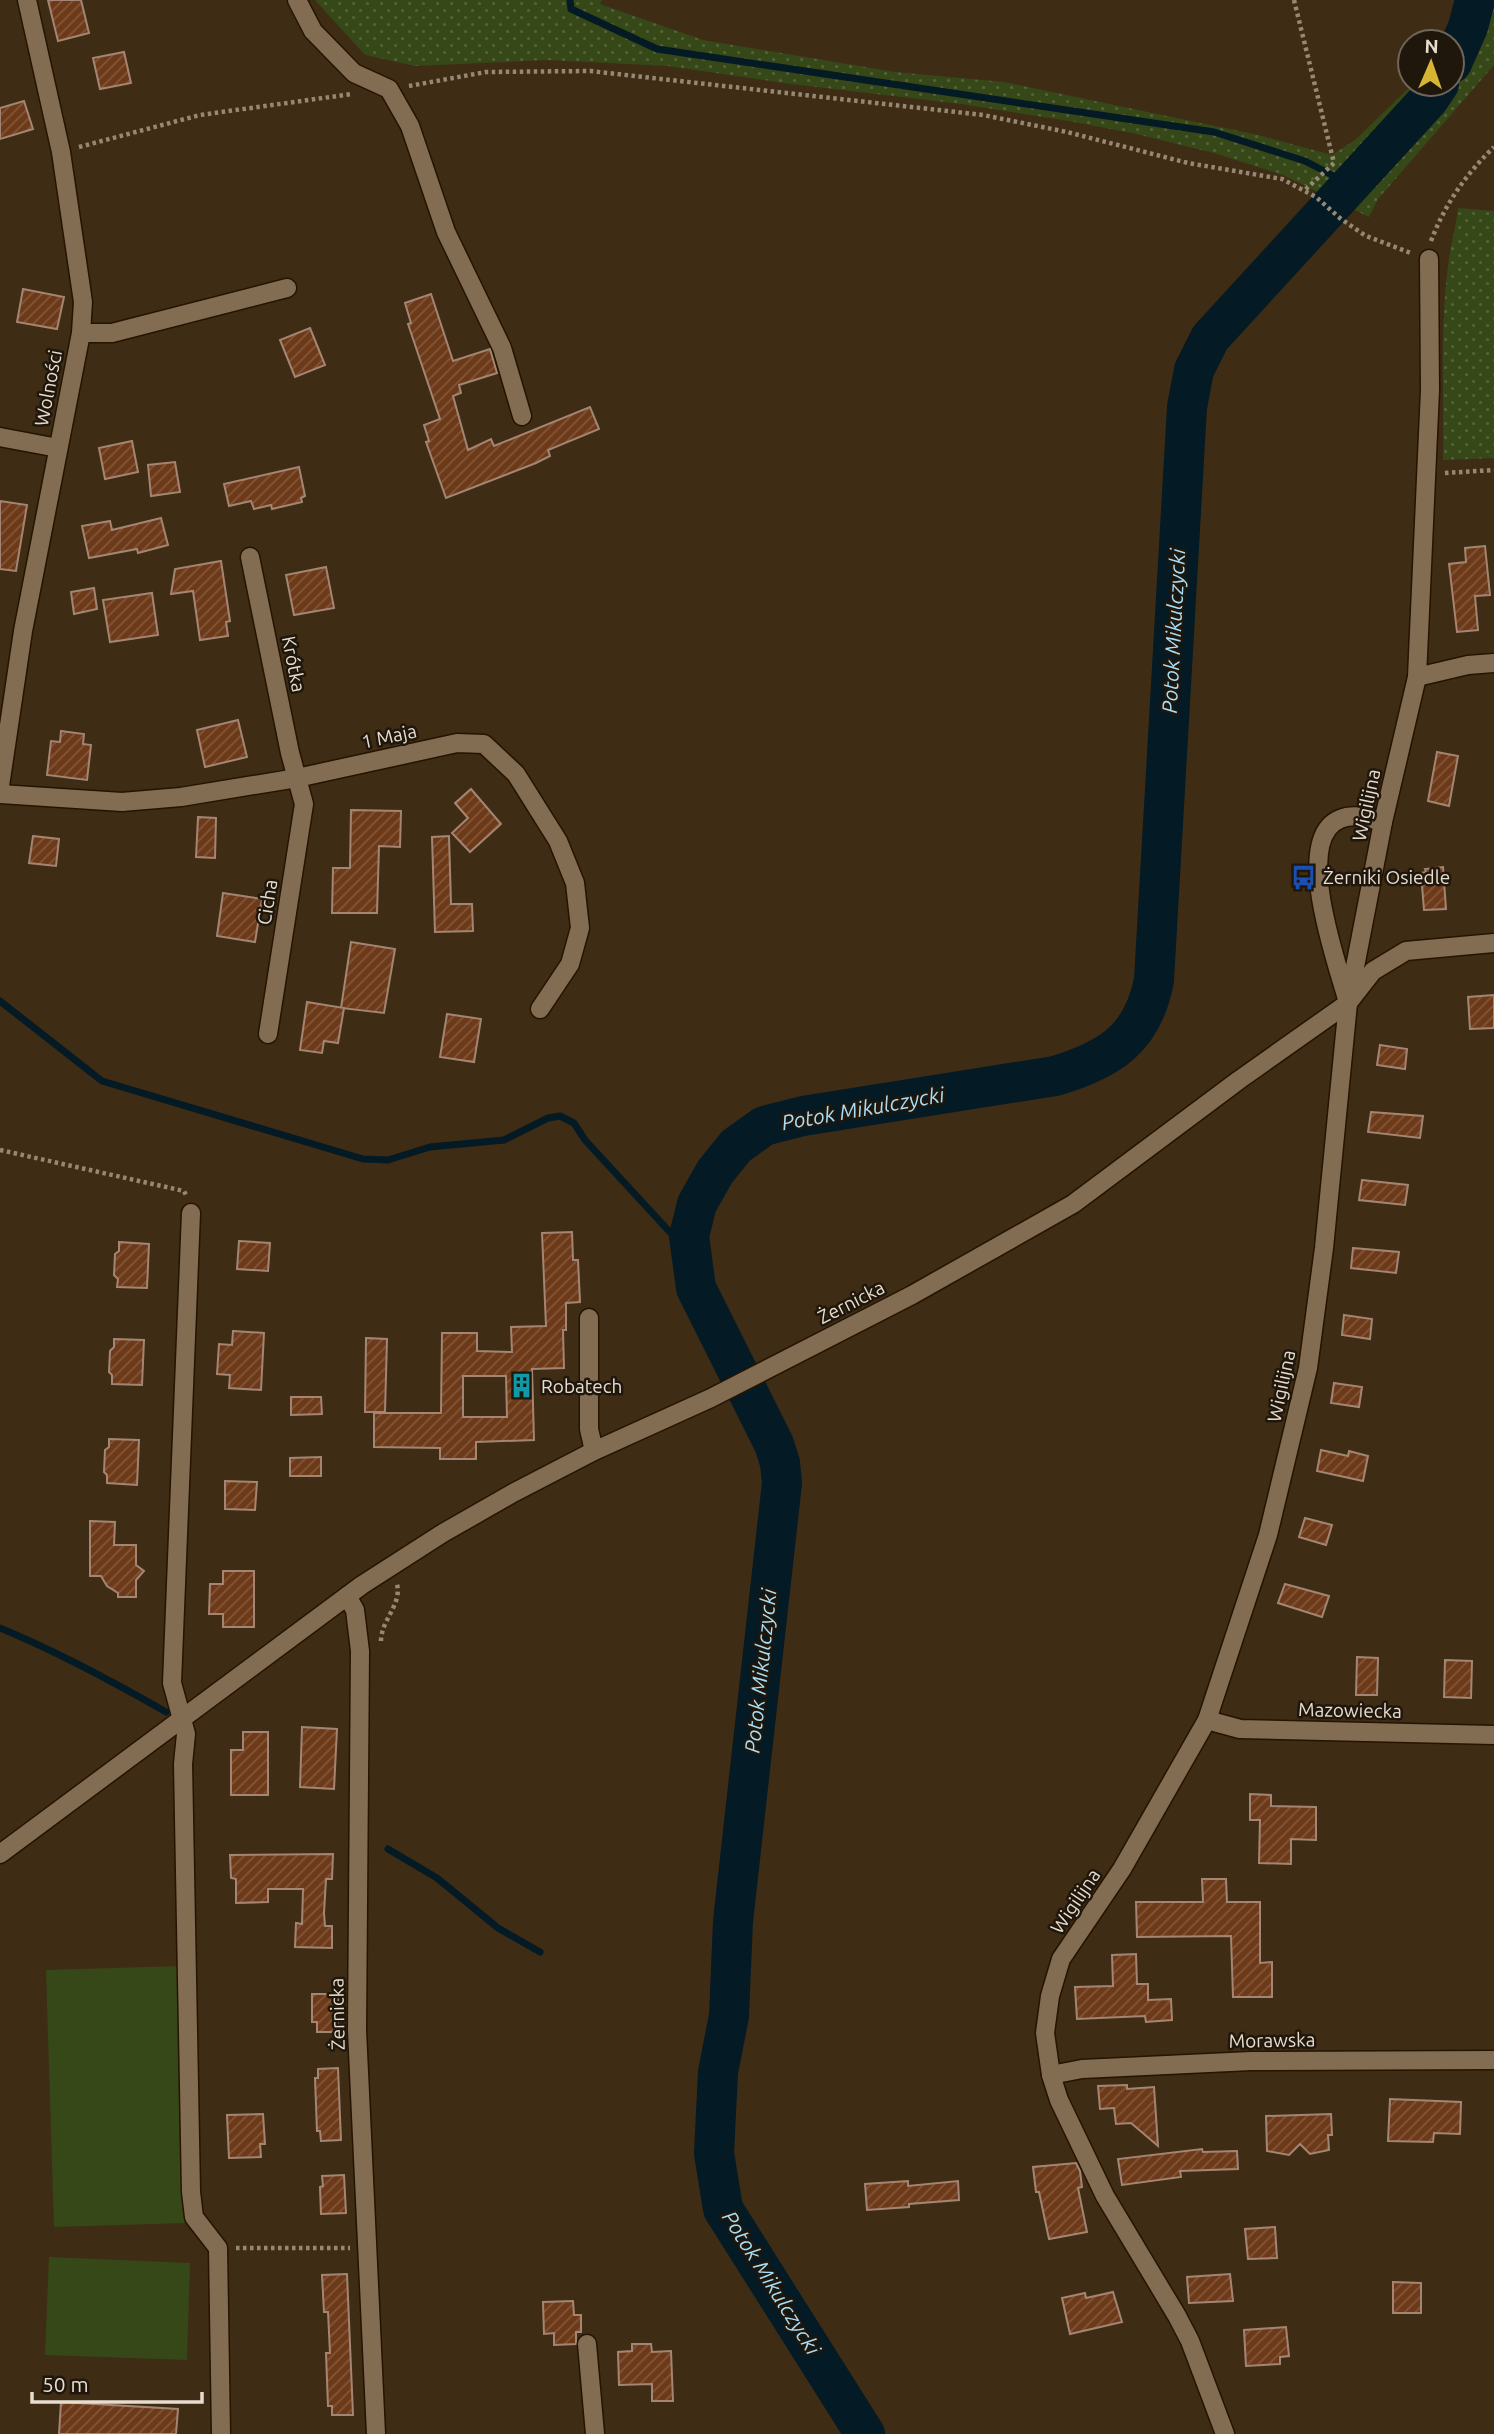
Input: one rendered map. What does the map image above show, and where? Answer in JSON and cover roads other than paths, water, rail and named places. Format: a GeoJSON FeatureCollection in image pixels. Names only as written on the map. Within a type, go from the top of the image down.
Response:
{"type":"FeatureCollection","features":[{"type":"Feature","properties":{"kind":"street","name":"Wolności"},"geometry":{"type":"LineString","coordinates":[[0,786],[23,631],[81,332],[83,302],[61,152],[27,0]]}},
{"type":"Feature","properties":{"kind":"street"},"geometry":{"type":"LineString","coordinates":[[297,0],[313,31],[354,72],[389,89],[410,126],[446,232],[502,348],[522,416]]}},
{"type":"Feature","properties":{"kind":"street","name":"Wigilijna"},"geometry":{"type":"LineString","coordinates":[[1226,2434],[1190,2341],[1105,2196],[1059,2100],[1051,2075],[1045,2033],[1050,1996],[1061,1959],[1122,1869],[1207,1720],[1268,1535],[1308,1368],[1324,1248],[1348,1003],[1383,822],[1417,677],[1430,390],[1429,259]]}},
{"type":"Feature","properties":{"kind":"street"},"geometry":{"type":"LineString","coordinates":[[81,332],[112,333],[287,288]]}},
{"type":"Feature","properties":{"kind":"street"},"geometry":{"type":"LineString","coordinates":[[0,438],[58,448]]}},
{"type":"Feature","properties":{"kind":"street","name":"Krótka"},"geometry":{"type":"LineString","coordinates":[[250,557],[297,778]]}},
{"type":"Feature","properties":{"kind":"street"},"geometry":{"type":"LineString","coordinates":[[1417,677],[1468,665],[1494,663]]}},
{"type":"Feature","properties":{"kind":"street","name":"1 Maja"},"geometry":{"type":"LineString","coordinates":[[0,794],[122,802],[181,797],[297,778],[457,743],[484,744],[516,774],[558,841],[575,883],[580,928],[570,964],[540,1009]]}},
{"type":"Feature","properties":{"kind":"street","name":"Cicha"},"geometry":{"type":"LineString","coordinates":[[268,1034],[304,804],[297,778]]}},
{"type":"Feature","properties":{"kind":"street"},"geometry":{"type":"LineString","coordinates":[[1348,1003],[1319,897],[1318,861],[1324,834],[1339,819],[1362,816],[1383,822]]}},
{"type":"Feature","properties":{"kind":"street","name":"Żernicka"},"geometry":{"type":"LineString","coordinates":[[0,1854],[347,1596],[443,1532],[594,1451],[711,1398],[924,1288],[1073,1204],[1239,1080],[1348,1003],[1373,971],[1406,951],[1494,943]]}},
{"type":"Feature","properties":{"kind":"street"},"geometry":{"type":"LineString","coordinates":[[191,1213],[172,1683],[186,1734],[183,1763],[191,2192],[194,2217],[218,2248],[221,2434]]}},
{"type":"Feature","properties":{"kind":"street"},"geometry":{"type":"LineString","coordinates":[[589,1318],[589,1429],[594,1451]]}},
{"type":"Feature","properties":{"kind":"street","name":"Żernicka"},"geometry":{"type":"LineString","coordinates":[[347,1596],[355,1610],[360,1651],[357,2030],[376,2434]]}},
{"type":"Feature","properties":{"kind":"street","name":"Mazowiecka"},"geometry":{"type":"LineString","coordinates":[[1207,1720],[1240,1728],[1494,1735]]}},
{"type":"Feature","properties":{"kind":"street","name":"Morawska"},"geometry":{"type":"LineString","coordinates":[[1051,2075],[1082,2069],[1251,2061],[1494,2060]]}},
{"type":"Feature","properties":{"kind":"street"},"geometry":{"type":"LineString","coordinates":[[587,2344],[595,2434]]}},
{"type":"Feature","properties":{"kind":"waterway"},"geometry":{"type":"LineString","coordinates":[[570,0],[571,9],[657,49],[1214,132],[1305,161],[1351,185]]}},
{"type":"Feature","properties":{"kind":"waterway","name":"Potok Mikulczycki"},"geometry":{"type":"LineString","coordinates":[[1466,32],[1475,0]]}},
{"type":"Feature","properties":{"kind":"waterway","name":"Potok Mikulczycki"},"geometry":{"type":"LineString","coordinates":[[865,2434],[723,2209],[714,2153],[718,2072],[729,2016],[733,1921],[782,1483],[774,1444],[696,1288],[689,1236],[697,1204],[715,1172],[736,1146],[764,1126],[803,1116],[1055,1076],[1092,1063],[1121,1044],[1132,1032],[1149,1000],[1154,980],[1187,407],[1194,370],[1210,338],[1430,98]]}},
{"type":"Feature","properties":{"kind":"waterway"},"geometry":{"type":"LineString","coordinates":[[0,1001],[102,1081],[363,1159],[388,1160],[430,1147],[504,1140],[548,1118],[560,1116],[574,1123],[585,1140],[691,1255]]}},
{"type":"Feature","properties":{"kind":"waterway"},"geometry":{"type":"LineString","coordinates":[[0,1628],[85,1667],[166,1712]]}},
{"type":"Feature","properties":{"kind":"waterway"},"geometry":{"type":"LineString","coordinates":[[388,1849],[437,1878],[498,1928],[540,1952]]}},
{"type":"Feature","properties":{"kind":"place","name":"Żerniki Osiedle"},"geometry":{"type":"Point","coordinates":[1303,877]}},
{"type":"Feature","properties":{"kind":"place","name":"Robatech"},"geometry":{"type":"Point","coordinates":[521,1386]}}]}
